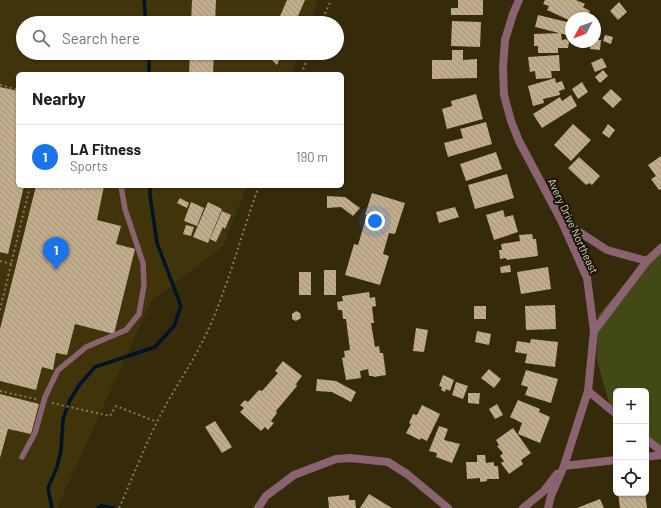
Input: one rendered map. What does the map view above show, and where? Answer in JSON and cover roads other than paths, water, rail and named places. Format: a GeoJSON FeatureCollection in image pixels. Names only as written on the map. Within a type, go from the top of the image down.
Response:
{"type":"FeatureCollection","features":[{"type":"Feature","properties":{"kind":"street","name":"Avery Drive Northeast"},"geometry":{"type":"LineString","coordinates":[[519,0],[505,40],[502,68],[504,95],[511,121],[519,141],[561,220],[587,278],[594,331],[588,391],[564,466],[551,496],[548,508]]}},
{"type":"Feature","properties":{"kind":"street"},"geometry":{"type":"LineString","coordinates":[[561,220],[607,250],[647,261]]}},
{"type":"Feature","properties":{"kind":"street"},"geometry":{"type":"LineString","coordinates":[[594,331],[647,261],[661,248]]}},
{"type":"Feature","properties":{"kind":"street"},"geometry":{"type":"LineString","coordinates":[[588,391],[613,412]]}},
{"type":"Feature","properties":{"kind":"street"},"geometry":{"type":"LineString","coordinates":[[649,441],[661,451]]}},
{"type":"Feature","properties":{"kind":"street"},"geometry":{"type":"LineString","coordinates":[[649,457],[661,456]]}},
{"type":"Feature","properties":{"kind":"street"},"geometry":{"type":"LineString","coordinates":[[258,508],[266,496],[294,475],[336,459],[350,458],[388,462],[407,474],[448,508]]}},
{"type":"Feature","properties":{"kind":"street"},"geometry":{"type":"LineString","coordinates":[[564,466],[613,460]]}},
{"type":"Feature","properties":{"kind":"street","name":"Avery Drive Northeast"},"geometry":{"type":"LineString","coordinates":[[523,508],[544,491],[564,466]]}},
{"type":"Feature","properties":{"kind":"lane"},"geometry":{"type":"LineString","coordinates":[[22,457],[35,433],[58,370],[86,347],[126,330],[139,314],[144,285],[143,263],[124,209],[121,188]]}},
{"type":"Feature","properties":{"kind":"waterway"},"geometry":{"type":"LineString","coordinates":[[144,0],[145,16]]}},
{"type":"Feature","properties":{"kind":"waterway"},"geometry":{"type":"LineString","coordinates":[[149,60],[149,72]]}},
{"type":"Feature","properties":{"kind":"waterway"},"geometry":{"type":"LineString","coordinates":[[52,508],[48,488],[57,467],[61,450],[63,419],[70,400],[80,384],[95,367],[155,347],[174,326],[181,306],[157,243],[150,188]]}},
{"type":"Feature","properties":{"kind":"waterway"},"geometry":{"type":"LineString","coordinates":[[98,508],[101,506],[113,508]]}},
{"type":"Feature","properties":{"kind":"place","name":"LA Fitness"},"geometry":{"type":"Point","coordinates":[56,270]}}]}
